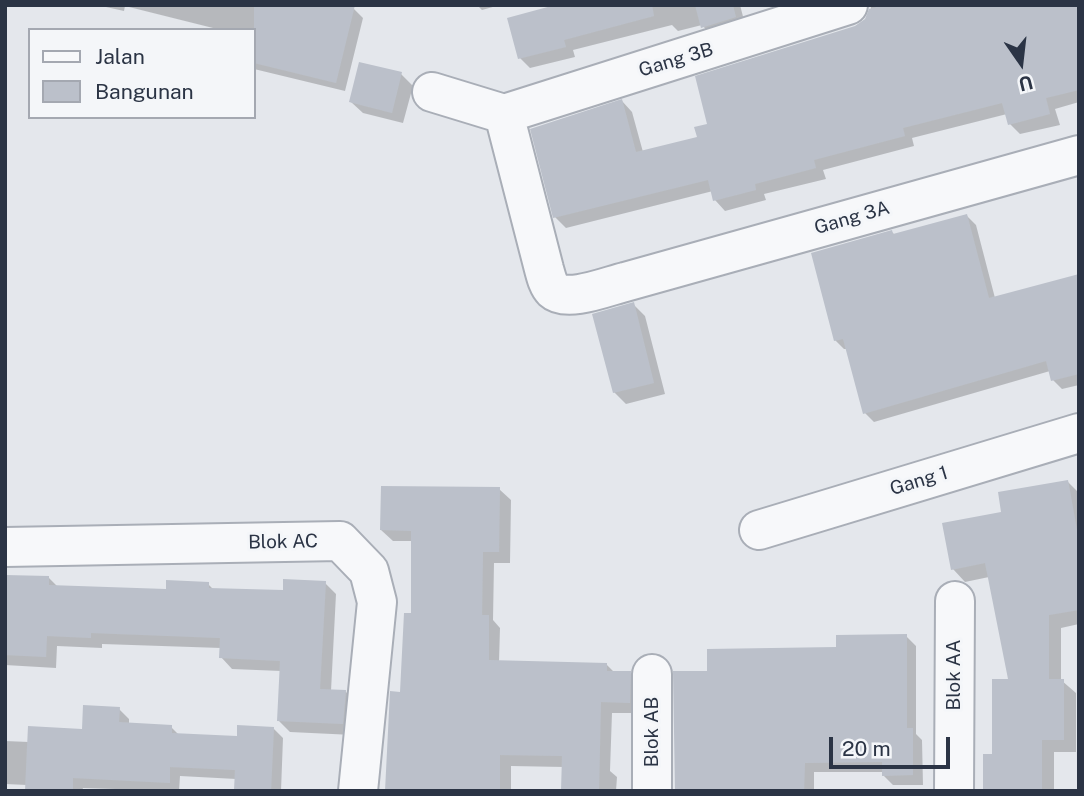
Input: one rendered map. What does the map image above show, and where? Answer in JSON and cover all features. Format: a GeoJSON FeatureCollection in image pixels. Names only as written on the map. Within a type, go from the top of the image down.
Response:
{"type":"FeatureCollection","features":[{"type":"Feature","properties":{"kind":"street","name":"Gang 3B"},"geometry":{"type":"LineString","coordinates":[[504,114],[848,5]]}},
{"type":"Feature","properties":{"kind":"street"},"geometry":{"type":"LineString","coordinates":[[432,92],[504,114]]}},
{"type":"Feature","properties":{"kind":"street","name":"Gang 3A"},"geometry":{"type":"LineString","coordinates":[[504,114],[544,270],[550,285],[562,295],[572,296],[1079,155]]}},
{"type":"Feature","properties":{"kind":"street","name":"Gang 1"},"geometry":{"type":"LineString","coordinates":[[759,530],[1079,433]]}},
{"type":"Feature","properties":{"kind":"street","name":"Blok AC"},"geometry":{"type":"LineString","coordinates":[[5,547],[340,541],[369,571],[377,602],[358,791]]}},
{"type":"Feature","properties":{"kind":"street","name":"Blok AA"},"geometry":{"type":"LineString","coordinates":[[954,791],[955,601]]}},
{"type":"Feature","properties":{"kind":"street","name":"Blok AB"},"geometry":{"type":"LineString","coordinates":[[652,674],[652,791]]}},
{"type":"Feature","properties":{"kind":"building"},"geometry":{"type":"Polygon","coordinates":[[[254,5],[355,5],[336,83],[256,63],[254,5]]]}},
{"type":"Feature","properties":{"kind":"building"},"geometry":{"type":"Polygon","coordinates":[[[555,5],[652,5],[654,16],[564,40],[566,47],[518,59],[507,18],[555,5]]]}},
{"type":"Feature","properties":{"kind":"building"},"geometry":{"type":"Polygon","coordinates":[[[695,5],[733,5],[736,17],[701,28],[695,5]]]}},
{"type":"Feature","properties":{"kind":"building"},"geometry":{"type":"Polygon","coordinates":[[[884,5],[1079,5],[1079,90],[1046,98],[1050,114],[1008,125],[1002,103],[903,128],[905,136],[814,160],[816,168],[755,184],[756,190],[713,201],[708,180],[553,218],[530,129],[622,99],[636,152],[697,137],[694,127],[707,124],[695,76],[855,26],[865,19],[869,9],[884,5]]]}},
{"type":"Feature","properties":{"kind":"building"},"geometry":{"type":"Polygon","coordinates":[[[359,62],[402,72],[392,113],[349,102],[359,62]]]}},
{"type":"Feature","properties":{"kind":"building"},"geometry":{"type":"Polygon","coordinates":[[[967,214],[989,298],[1079,274],[1079,374],[1051,381],[1046,361],[863,414],[843,339],[834,341],[811,253],[892,230],[893,234],[967,214]]]}},
{"type":"Feature","properties":{"kind":"building"},"geometry":{"type":"Polygon","coordinates":[[[634,302],[654,383],[613,393],[592,314],[634,302]]]}},
{"type":"Feature","properties":{"kind":"building"},"geometry":{"type":"Polygon","coordinates":[[[1068,480],[1079,541],[1079,610],[1049,615],[1049,679],[1064,679],[1064,740],[1042,740],[1042,791],[983,791],[983,754],[992,754],[992,679],[1008,679],[985,563],[951,570],[942,523],[1001,512],[998,492],[1068,480]]]}},
{"type":"Feature","properties":{"kind":"building"},"geometry":{"type":"Polygon","coordinates":[[[381,486],[500,487],[499,552],[483,552],[482,615],[489,615],[489,660],[607,663],[607,671],[631,671],[630,703],[601,702],[599,791],[561,791],[562,756],[500,755],[500,791],[385,791],[390,691],[400,692],[404,613],[411,613],[411,531],[380,530],[381,486]]]}},
{"type":"Feature","properties":{"kind":"building"},"geometry":{"type":"Polygon","coordinates":[[[5,575],[49,576],[49,585],[166,589],[166,580],[209,582],[209,588],[283,590],[283,579],[326,581],[320,689],[346,690],[343,724],[277,721],[280,661],[219,658],[220,638],[91,633],[91,638],[47,636],[46,657],[5,655],[5,575]]]}},
{"type":"Feature","properties":{"kind":"building"},"geometry":{"type":"Polygon","coordinates":[[[907,634],[907,728],[913,728],[913,775],[882,776],[882,762],[805,763],[804,791],[675,791],[673,671],[707,671],[707,649],[836,647],[836,635],[907,634]]]}},
{"type":"Feature","properties":{"kind":"building"},"geometry":{"type":"Polygon","coordinates":[[[83,705],[120,707],[119,722],[172,725],[172,733],[237,736],[237,725],[274,727],[271,791],[234,790],[235,770],[170,767],[170,783],[73,778],[73,791],[25,791],[28,726],[82,729],[83,705]]]}}]}
